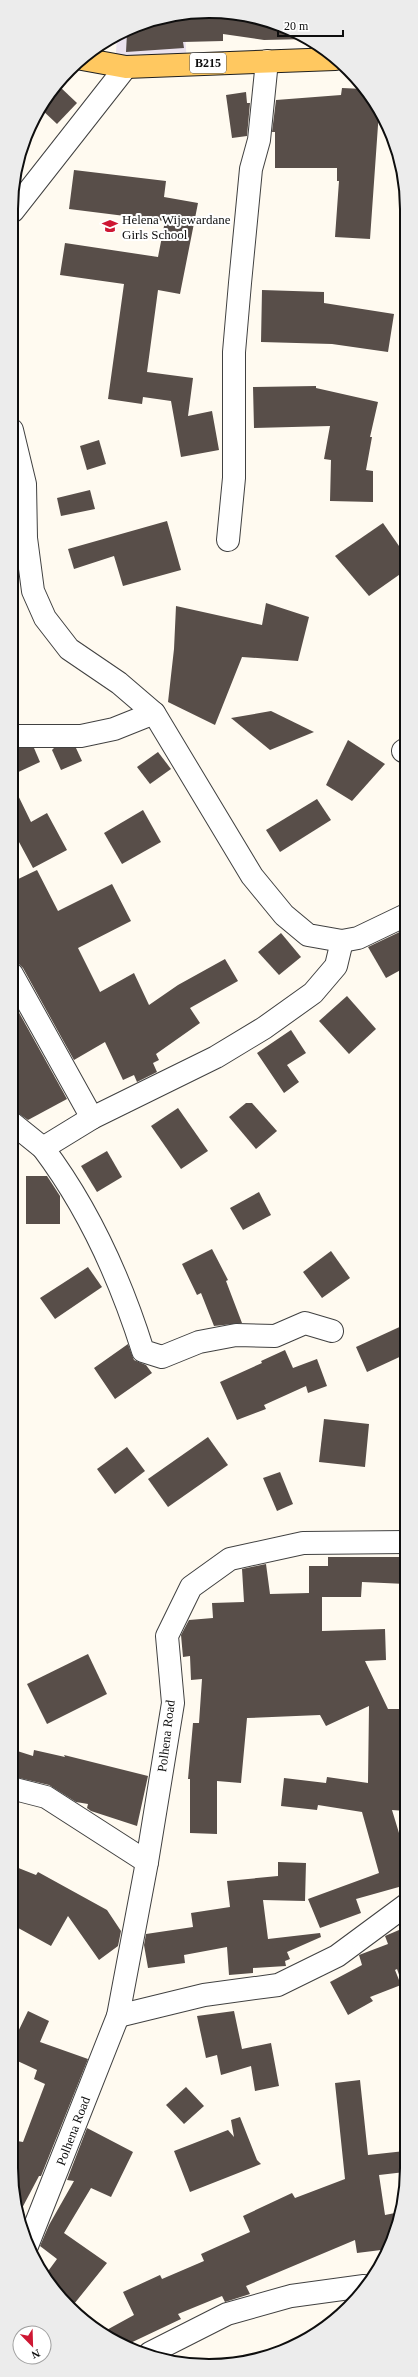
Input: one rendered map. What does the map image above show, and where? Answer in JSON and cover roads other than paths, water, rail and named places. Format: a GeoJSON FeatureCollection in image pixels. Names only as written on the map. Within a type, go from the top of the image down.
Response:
{"type":"FeatureCollection","features":[{"type":"Feature","properties":{"kind":"main road","name":"B215"},"geometry":{"type":"LineString","coordinates":[[89,60],[126,67],[328,59]]}},
{"type":"Feature","properties":{"kind":"street"},"geometry":{"type":"LineString","coordinates":[[228,540],[234,478],[234,352],[251,169],[259,140],[267,61]]}},
{"type":"Feature","properties":{"kind":"street"},"geometry":{"type":"LineString","coordinates":[[18,205],[126,67]]}},
{"type":"Feature","properties":{"kind":"street"},"geometry":{"type":"LineString","coordinates":[[18,455],[25,484],[26,538],[33,591],[45,618],[69,650],[119,683],[154,713],[252,876],[284,915],[308,935],[342,941],[358,938],[400,918]]}},
{"type":"Feature","properties":{"kind":"street"},"geometry":{"type":"LineString","coordinates":[[18,736],[81,736],[114,729],[154,713]]}},
{"type":"Feature","properties":{"kind":"street"},"geometry":{"type":"LineString","coordinates":[[43,1148],[92,1118],[216,1057],[264,1028],[313,993],[336,966],[342,941]]}},
{"type":"Feature","properties":{"kind":"street"},"geometry":{"type":"LineString","coordinates":[[18,985],[92,1118]]}},
{"type":"Feature","properties":{"kind":"street"},"geometry":{"type":"LineString","coordinates":[[18,1128],[43,1148],[73,1190],[112,1267],[143,1351],[162,1357],[199,1342],[236,1336],[276,1336],[305,1323],[332,1331]]}},
{"type":"Feature","properties":{"kind":"street","name":"Polhena Road"},"geometry":{"type":"LineString","coordinates":[[31,2236],[118,2016],[147,1862],[173,1703],[167,1636],[191,1587],[230,1559],[237,1557],[303,1543],[400,1542]]}},
{"type":"Feature","properties":{"kind":"street"},"geometry":{"type":"LineString","coordinates":[[18,1790],[46,1797],[147,1862]]}},
{"type":"Feature","properties":{"kind":"street"},"geometry":{"type":"LineString","coordinates":[[118,2016],[204,1996],[278,1985],[337,1956],[400,1909]]}},
{"type":"Feature","properties":{"kind":"street"},"geometry":{"type":"LineString","coordinates":[[155,2351],[227,2314],[291,2296],[359,2287]]}},
{"type":"Feature","properties":{"kind":"place","name":"Helena Wijewardane Girls School"},"geometry":{"type":"Point","coordinates":[110,226]}}]}
